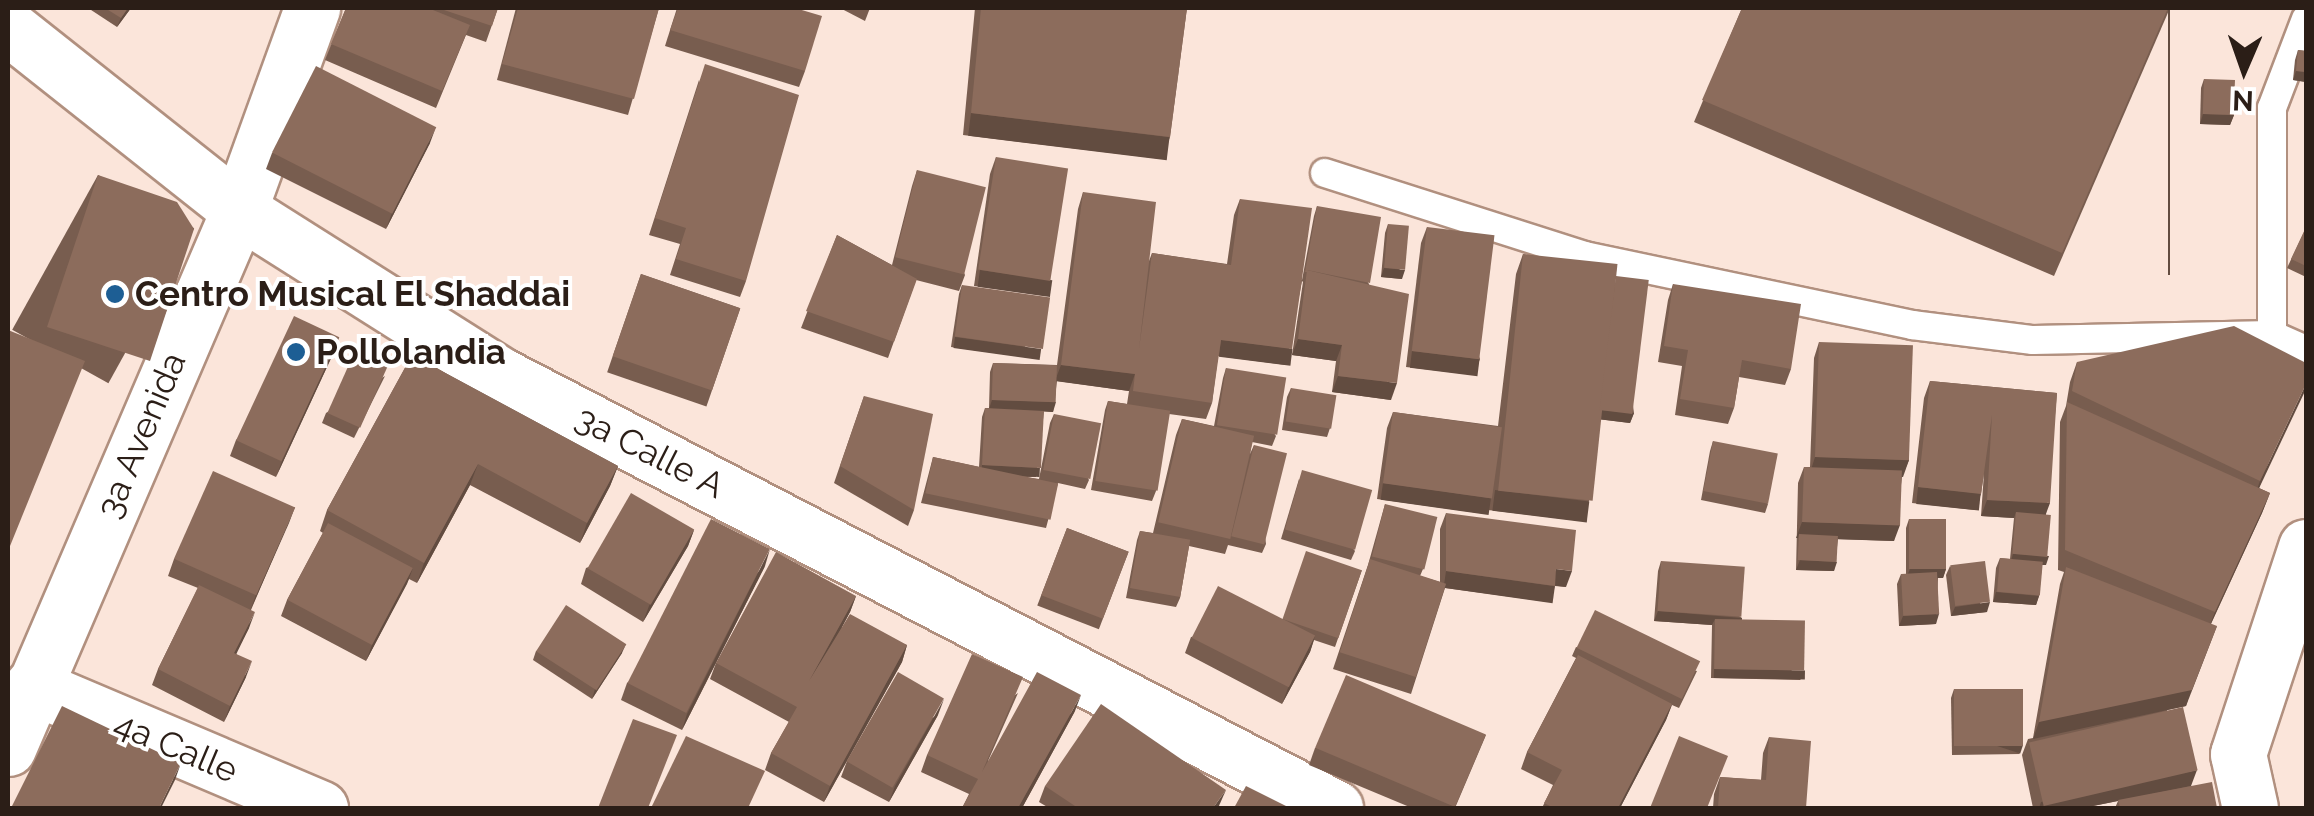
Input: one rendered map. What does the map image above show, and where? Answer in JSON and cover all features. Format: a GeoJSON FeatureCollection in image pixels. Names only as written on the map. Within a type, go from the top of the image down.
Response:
{"type":"FeatureCollection","features":[{"type":"Feature","properties":{"kind":"street","name":"3a Avenida"},"geometry":{"type":"LineString","coordinates":[[8,748],[239,210],[312,8]]}},
{"type":"Feature","properties":{"kind":"street","name":"3a Calle A"},"geometry":{"type":"LineString","coordinates":[[8,27],[239,210],[498,374],[1335,808]]}},
{"type":"Feature","properties":{"kind":"street"},"geometry":{"type":"LineString","coordinates":[[2250,808],[2238,754],[2306,546]]}},
{"type":"Feature","properties":{"kind":"street","name":"4a Calle"},"geometry":{"type":"LineString","coordinates":[[32,686],[320,808]]}},
{"type":"Feature","properties":{"kind":"lane"},"geometry":{"type":"LineString","coordinates":[[2272,334],[2272,108],[2306,20]]}},
{"type":"Feature","properties":{"kind":"lane"},"geometry":{"type":"LineString","coordinates":[[1325,173],[1585,256],[1912,326],[2033,340],[2272,334],[2306,350]]}},
{"type":"Feature","properties":{"kind":"building"},"geometry":{"type":"Polygon","coordinates":[[[105,8],[128,8],[121,18],[105,8]]]}},
{"type":"Feature","properties":{"kind":"building"},"geometry":{"type":"Polygon","coordinates":[[[346,8],[428,8],[470,25],[442,91],[331,44],[346,8]]]}},
{"type":"Feature","properties":{"kind":"building"},"geometry":{"type":"Polygon","coordinates":[[[438,8],[498,8],[492,26],[438,8]]]}},
{"type":"Feature","properties":{"kind":"building"},"geometry":{"type":"Polygon","coordinates":[[[518,8],[659,8],[634,99],[502,64],[518,8]]]}},
{"type":"Feature","properties":{"kind":"building"},"geometry":{"type":"Polygon","coordinates":[[[678,8],[795,8],[822,16],[805,71],[670,30],[678,8]]]}},
{"type":"Feature","properties":{"kind":"building"},"geometry":{"type":"Polygon","coordinates":[[[981,8],[1187,8],[1170,137],[971,113],[981,8]]]}},
{"type":"Feature","properties":{"kind":"building"},"geometry":{"type":"Polygon","coordinates":[[[1742,8],[2168,8],[2062,253],[1702,100],[1742,8]]]}},
{"type":"Feature","properties":{"kind":"building"},"geometry":{"type":"Polygon","coordinates":[[[2298,50],[2306,51],[2306,72],[2296,71],[2298,50]]]}},
{"type":"Feature","properties":{"kind":"building"},"geometry":{"type":"Polygon","coordinates":[[[705,64],[799,95],[746,281],[676,259],[686,228],[655,218],[705,64]]]}},
{"type":"Feature","properties":{"kind":"building"},"geometry":{"type":"Polygon","coordinates":[[[316,66],[436,127],[392,214],[272,152],[316,66]]]}},
{"type":"Feature","properties":{"kind":"building"},"geometry":{"type":"Polygon","coordinates":[[[2204,79],[2235,80],[2234,115],[2203,114],[2204,79]]]}},
{"type":"Feature","properties":{"kind":"building"},"geometry":{"type":"Polygon","coordinates":[[[996,157],[1068,168],[1050,281],[978,270],[996,157]]]}},
{"type":"Feature","properties":{"kind":"building"},"geometry":{"type":"Polygon","coordinates":[[[917,170],[986,187],[964,275],[895,257],[917,170]]]}},
{"type":"Feature","properties":{"kind":"building","name":"Centro Musical El Shaddai"},"geometry":{"type":"Polygon","coordinates":[[[98,175],[177,202],[194,229],[150,361],[47,327],[98,175]]]}},
{"type":"Feature","properties":{"kind":"building"},"geometry":{"type":"Polygon","coordinates":[[[1083,192],[1156,202],[1139,349],[1152,253],[1231,265],[1240,199],[1312,208],[1292,349],[1221,340],[1212,403],[1133,391],[1135,374],[1061,365],[1083,192]]]}},
{"type":"Feature","properties":{"kind":"building"},"geometry":{"type":"Polygon","coordinates":[[[1317,206],[1381,217],[1370,283],[1305,272],[1317,206]]]}},
{"type":"Feature","properties":{"kind":"building"},"geometry":{"type":"Polygon","coordinates":[[[1388,224],[1409,226],[1405,270],[1384,268],[1388,224]]]}},
{"type":"Feature","properties":{"kind":"building"},"geometry":{"type":"Polygon","coordinates":[[[1427,227],[1494,235],[1479,359],[1412,351],[1427,227]]]}},
{"type":"Feature","properties":{"kind":"building"},"geometry":{"type":"Polygon","coordinates":[[[2306,227],[2306,266],[2291,259],[2306,227]]]}},
{"type":"Feature","properties":{"kind":"building"},"geometry":{"type":"Polygon","coordinates":[[[837,235],[917,279],[894,342],[806,311],[837,235]]]}},
{"type":"Feature","properties":{"kind":"building"},"geometry":{"type":"Polygon","coordinates":[[[1523,254],[1617,264],[1593,501],[1498,491],[1523,254]]]}},
{"type":"Feature","properties":{"kind":"building"},"geometry":{"type":"Polygon","coordinates":[[[1307,270],[1409,294],[1397,383],[1338,376],[1342,345],[1298,339],[1307,270]]]}},
{"type":"Feature","properties":{"kind":"building"},"geometry":{"type":"Polygon","coordinates":[[[641,274],[740,308],[712,390],[613,356],[641,274]]]}},
{"type":"Feature","properties":{"kind":"building"},"geometry":{"type":"Polygon","coordinates":[[[1616,276],[1649,280],[1632,414],[1600,410],[1616,276]]]}},
{"type":"Feature","properties":{"kind":"building"},"geometry":{"type":"Polygon","coordinates":[[[1673,284],[1801,304],[1791,369],[1742,360],[1734,408],[1680,399],[1688,350],[1664,346],[1673,284]]]}},
{"type":"Feature","properties":{"kind":"building"},"geometry":{"type":"Polygon","coordinates":[[[962,285],[1050,297],[1043,349],[955,336],[962,285]]]}},
{"type":"Feature","properties":{"kind":"building"},"geometry":{"type":"Polygon","coordinates":[[[294,316],[339,337],[281,461],[236,440],[294,316]]]}},
{"type":"Feature","properties":{"kind":"building"},"geometry":{"type":"Polygon","coordinates":[[[2234,326],[2306,363],[2306,384],[2260,481],[2072,391],[2077,362],[2234,326]]]}},
{"type":"Feature","properties":{"kind":"building"},"geometry":{"type":"Polygon","coordinates":[[[8,330],[85,361],[8,551],[8,330]]]}},
{"type":"Feature","properties":{"kind":"building"},"geometry":{"type":"Polygon","coordinates":[[[1819,342],[1913,345],[1909,460],[1815,457],[1819,342]]]}},
{"type":"Feature","properties":{"kind":"building"},"geometry":{"type":"Polygon","coordinates":[[[355,351],[388,366],[360,428],[327,413],[355,351]]]}},
{"type":"Feature","properties":{"kind":"building"},"geometry":{"type":"Polygon","coordinates":[[[412,355],[618,466],[587,523],[478,464],[424,563],[327,510],[412,355]]]}},
{"type":"Feature","properties":{"kind":"building"},"geometry":{"type":"Polygon","coordinates":[[[993,363],[1057,365],[1056,402],[992,400],[993,363]]]}},
{"type":"Feature","properties":{"kind":"building"},"geometry":{"type":"Polygon","coordinates":[[[1226,368],[1286,378],[1277,435],[1217,425],[1226,368]]]}},
{"type":"Feature","properties":{"kind":"building"},"geometry":{"type":"Polygon","coordinates":[[[1930,381],[2057,393],[2050,503],[1987,500],[1992,415],[1981,494],[1918,487],[1930,381]]]}},
{"type":"Feature","properties":{"kind":"building"},"geometry":{"type":"Polygon","coordinates":[[[1291,388],[1336,395],[1331,429],[1286,422],[1291,388]]]}},
{"type":"Feature","properties":{"kind":"building"},"geometry":{"type":"Polygon","coordinates":[[[864,396],[933,414],[914,510],[840,466],[864,396]]]}},
{"type":"Feature","properties":{"kind":"building"},"geometry":{"type":"Polygon","coordinates":[[[1108,401],[1170,411],[1158,491],[1095,481],[1108,401]]]}},
{"type":"Feature","properties":{"kind":"building"},"geometry":{"type":"Polygon","coordinates":[[[2067,402],[2270,493],[2215,612],[2065,550],[2067,402]]]}},
{"type":"Feature","properties":{"kind":"building"},"geometry":{"type":"Polygon","coordinates":[[[985,408],[1044,411],[1041,468],[982,465],[985,408]]]}},
{"type":"Feature","properties":{"kind":"building"},"geometry":{"type":"Polygon","coordinates":[[[1393,412],[1502,427],[1492,499],[1383,483],[1393,412]]]}},
{"type":"Feature","properties":{"kind":"building"},"geometry":{"type":"Polygon","coordinates":[[[1054,414],[1101,423],[1090,479],[1043,470],[1054,414]]]}},
{"type":"Feature","properties":{"kind":"building"},"geometry":{"type":"Polygon","coordinates":[[[1182,419],[1254,436],[1230,539],[1158,522],[1182,419]]]}},
{"type":"Feature","properties":{"kind":"building"},"geometry":{"type":"Polygon","coordinates":[[[1713,441],[1778,454],[1768,504],[1703,491],[1713,441]]]}},
{"type":"Feature","properties":{"kind":"building"},"geometry":{"type":"Polygon","coordinates":[[[1254,445],[1287,453],[1264,544],[1231,536],[1254,445]]]}},
{"type":"Feature","properties":{"kind":"building"},"geometry":{"type":"Polygon","coordinates":[[[933,457],[1058,484],[1051,520],[925,493],[933,457]]]}},
{"type":"Feature","properties":{"kind":"building"},"geometry":{"type":"Polygon","coordinates":[[[1804,467],[1902,470],[1900,525],[1802,522],[1804,467]]]}},
{"type":"Feature","properties":{"kind":"building"},"geometry":{"type":"Polygon","coordinates":[[[1302,470],[1372,490],[1355,550],[1285,530],[1302,470]]]}},
{"type":"Feature","properties":{"kind":"building"},"geometry":{"type":"Polygon","coordinates":[[[213,471],[295,508],[256,595],[174,559],[213,471]]]}},
{"type":"Feature","properties":{"kind":"building"},"geometry":{"type":"Polygon","coordinates":[[[631,493],[694,530],[651,605],[588,568],[631,493]]]}},
{"type":"Feature","properties":{"kind":"building"},"geometry":{"type":"Polygon","coordinates":[[[1385,504],[1437,517],[1424,569],[1372,556],[1385,504]]]}},
{"type":"Feature","properties":{"kind":"building"},"geometry":{"type":"Polygon","coordinates":[[[2016,512],[2051,515],[2047,557],[2012,554],[2016,512]]]}},
{"type":"Feature","properties":{"kind":"building"},"geometry":{"type":"Polygon","coordinates":[[[1446,513],[1576,530],[1572,571],[1556,569],[1555,586],[1446,571],[1446,513]]]}},
{"type":"Feature","properties":{"kind":"building"},"geometry":{"type":"Polygon","coordinates":[[[711,519],[770,549],[686,713],[627,683],[711,519]]]}},
{"type":"Feature","properties":{"kind":"building"},"geometry":{"type":"Polygon","coordinates":[[[1909,519],[1946,519],[1946,569],[1909,569],[1909,519]]]}},
{"type":"Feature","properties":{"kind":"building"},"geometry":{"type":"Polygon","coordinates":[[[328,523],[413,568],[372,645],[287,600],[328,523]]]}},
{"type":"Feature","properties":{"kind":"building"},"geometry":{"type":"Polygon","coordinates":[[[1067,528],[1129,552],[1103,619],[1041,595],[1067,528]]]}},
{"type":"Feature","properties":{"kind":"building"},"geometry":{"type":"Polygon","coordinates":[[[1140,531],[1190,540],[1180,597],[1130,588],[1140,531]]]}},
{"type":"Feature","properties":{"kind":"building"},"geometry":{"type":"Polygon","coordinates":[[[1799,534],[1838,536],[1837,562],[1798,560],[1799,534]]]}},
{"type":"Feature","properties":{"kind":"building"},"geometry":{"type":"Polygon","coordinates":[[[1306,551],[1362,570],[1338,638],[1283,619],[1306,551]]]}},
{"type":"Feature","properties":{"kind":"building"},"geometry":{"type":"Polygon","coordinates":[[[776,552],[856,596],[809,681],[850,614],[907,645],[830,786],[771,753],[797,707],[716,663],[776,552]]]}},
{"type":"Feature","properties":{"kind":"building"},"geometry":{"type":"Polygon","coordinates":[[[2000,558],[2043,562],[2040,596],[1997,592],[2000,558]]]}},
{"type":"Feature","properties":{"kind":"building"},"geometry":{"type":"Polygon","coordinates":[[[1370,559],[1446,584],[1416,677],[1340,652],[1370,559]]]}},
{"type":"Feature","properties":{"kind":"building"},"geometry":{"type":"Polygon","coordinates":[[[1661,561],[1745,567],[1741,617],[1658,611],[1661,561]]]}},
{"type":"Feature","properties":{"kind":"building"},"geometry":{"type":"Polygon","coordinates":[[[1985,561],[1990,602],[1955,606],[1950,565],[1985,561]]]}},
{"type":"Feature","properties":{"kind":"building"},"geometry":{"type":"Polygon","coordinates":[[[2066,567],[2217,626],[2192,690],[2039,722],[2066,567]]]}},
{"type":"Feature","properties":{"kind":"building"},"geometry":{"type":"Polygon","coordinates":[[[1937,572],[1939,614],[1903,616],[1901,574],[1937,572]]]}},
{"type":"Feature","properties":{"kind":"building"},"geometry":{"type":"Polygon","coordinates":[[[199,585],[255,612],[234,653],[252,661],[230,706],[158,669],[199,585]]]}},
{"type":"Feature","properties":{"kind":"building"},"geometry":{"type":"Polygon","coordinates":[[[1218,586],[1315,635],[1289,687],[1192,638],[1218,586]]]}},
{"type":"Feature","properties":{"kind":"building"},"geometry":{"type":"Polygon","coordinates":[[[566,605],[626,644],[596,690],[536,651],[566,605]]]}},
{"type":"Feature","properties":{"kind":"building"},"geometry":{"type":"Polygon","coordinates":[[[1595,610],[1700,661],[1682,699],[1577,648],[1595,610]]]}},
{"type":"Feature","properties":{"kind":"building"},"geometry":{"type":"Polygon","coordinates":[[[1715,619],[1805,621],[1804,671],[1714,669],[1715,619]]]}},
{"type":"Feature","properties":{"kind":"building"},"geometry":{"type":"Polygon","coordinates":[[[972,654],[1023,677],[982,772],[1037,672],[1081,695],[1018,808],[962,808],[978,779],[927,755],[972,654]]]}},
{"type":"Feature","properties":{"kind":"building"},"geometry":{"type":"Polygon","coordinates":[[[1578,655],[1672,704],[1618,808],[1554,808],[1544,803],[1562,770],[1527,752],[1578,655]]]}},
{"type":"Feature","properties":{"kind":"building"},"geometry":{"type":"Polygon","coordinates":[[[898,672],[944,698],[892,788],[846,761],[898,672]]]}},
{"type":"Feature","properties":{"kind":"building"},"geometry":{"type":"Polygon","coordinates":[[[1346,675],[1486,734],[1455,807],[1315,748],[1346,675]]]}},
{"type":"Feature","properties":{"kind":"building"},"geometry":{"type":"Polygon","coordinates":[[[1954,689],[2023,689],[2023,746],[1954,746],[1954,689]]]}},
{"type":"Feature","properties":{"kind":"building"},"geometry":{"type":"Polygon","coordinates":[[[1101,704],[1226,790],[1213,808],[1078,808],[1045,786],[1101,704]]]}},
{"type":"Feature","properties":{"kind":"building"},"geometry":{"type":"Polygon","coordinates":[[[62,706],[181,763],[159,808],[11,808],[62,706]]]}},
{"type":"Feature","properties":{"kind":"building"},"geometry":{"type":"Polygon","coordinates":[[[2183,707],[2198,770],[2044,806],[2029,743],[2183,707]]]}},
{"type":"Feature","properties":{"kind":"building"},"geometry":{"type":"Polygon","coordinates":[[[633,719],[677,735],[648,808],[598,808],[633,719]]]}},
{"type":"Feature","properties":{"kind":"building"},"geometry":{"type":"Polygon","coordinates":[[[686,736],[765,771],[748,808],[651,808],[686,736]]]}},
{"type":"Feature","properties":{"kind":"building"},"geometry":{"type":"Polygon","coordinates":[[[1679,736],[1728,756],[1707,808],[1650,808],[1679,736]]]}},
{"type":"Feature","properties":{"kind":"building"},"geometry":{"type":"Polygon","coordinates":[[[1769,737],[1811,741],[1806,808],[1718,808],[1720,777],[1766,780],[1769,737]]]}},
{"type":"Feature","properties":{"kind":"building"},"geometry":{"type":"Polygon","coordinates":[[[2212,782],[2217,808],[2120,808],[2118,800],[2212,782]]]}},
{"type":"Feature","properties":{"kind":"building"},"geometry":{"type":"Polygon","coordinates":[[[1246,786],[1290,808],[1234,808],[1246,786]]]}},
{"type":"Feature","properties":{"kind":"place","name":"Centro Musical El Shaddai"},"geometry":{"type":"Point","coordinates":[115,294]}},
{"type":"Feature","properties":{"kind":"place","name":"Pollolandia"},"geometry":{"type":"Point","coordinates":[296,352]}}]}
